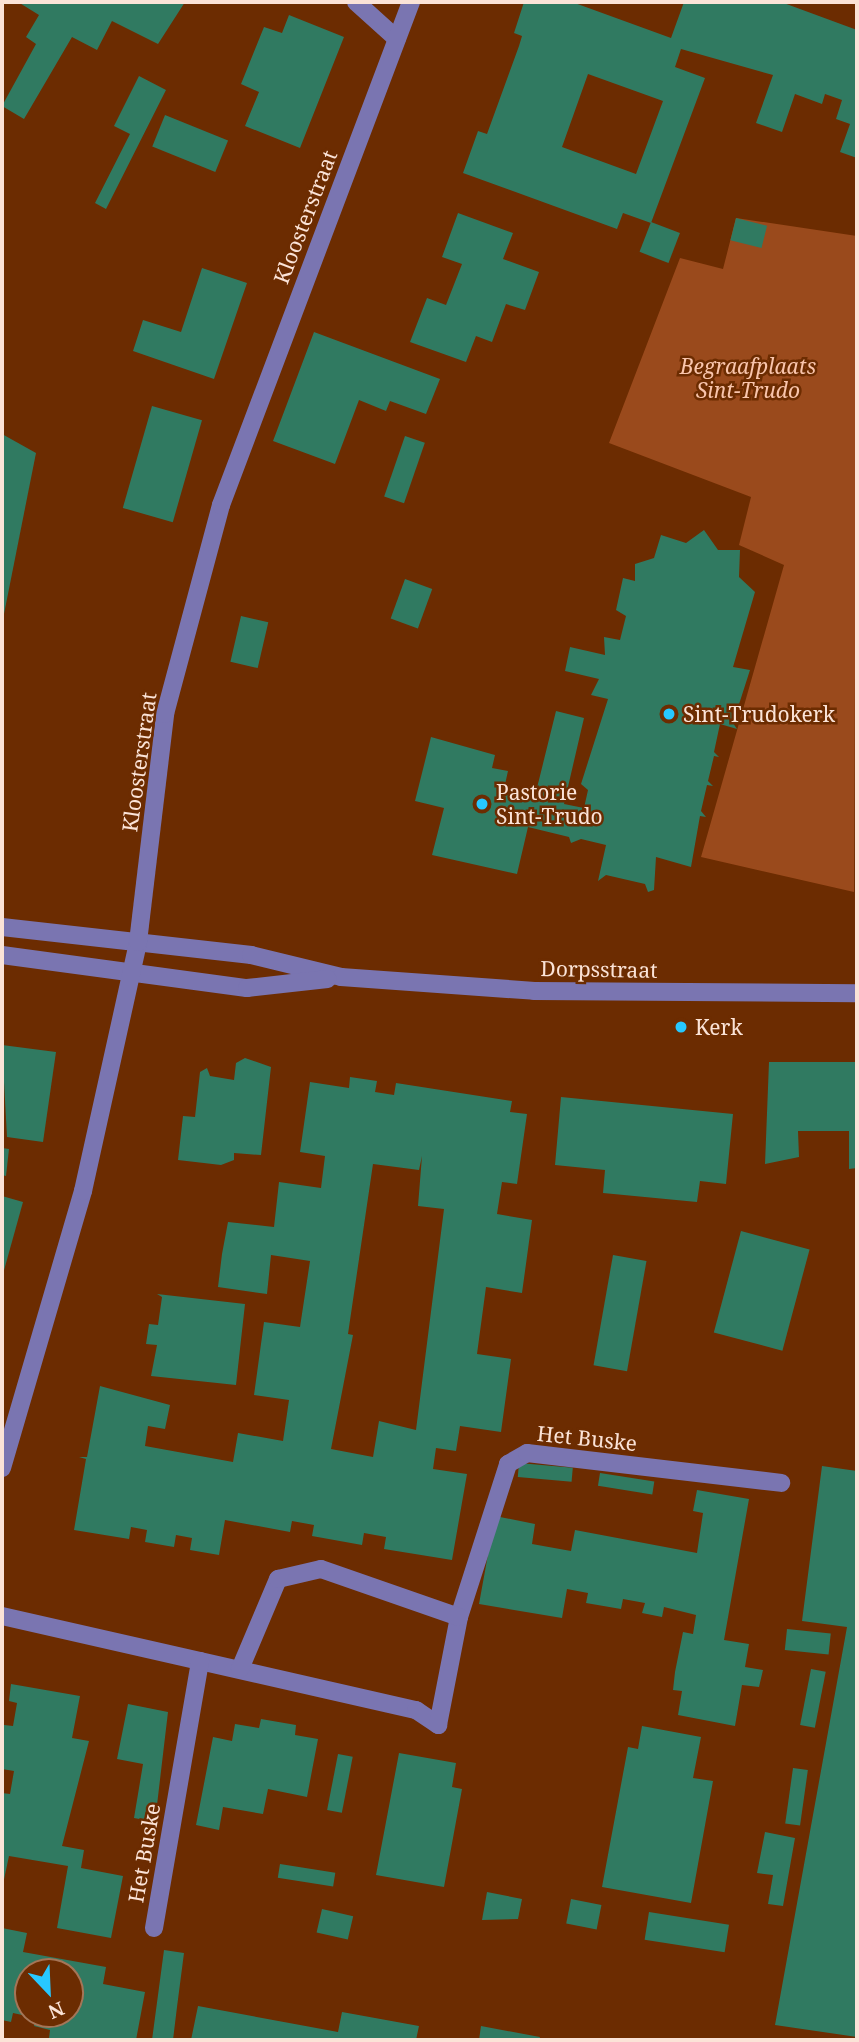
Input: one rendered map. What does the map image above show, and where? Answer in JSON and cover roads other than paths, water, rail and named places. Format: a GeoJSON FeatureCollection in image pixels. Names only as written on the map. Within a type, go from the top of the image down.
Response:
{"type":"FeatureCollection","features":[{"type":"Feature","properties":{"kind":"street"},"geometry":{"type":"LineString","coordinates":[[356,2],[397,39]]}},
{"type":"Feature","properties":{"kind":"street","name":"Kloosterstraat"},"geometry":{"type":"LineString","coordinates":[[2,1468],[83,1191],[138,942],[165,714],[221,505],[411,2]]}},
{"type":"Feature","properties":{"kind":"street","name":"Dorpsstraat"},"geometry":{"type":"LineString","coordinates":[[2,927],[251,955],[341,977],[534,991],[857,993]]}},
{"type":"Feature","properties":{"kind":"street","name":"Dorpsstraat"},"geometry":{"type":"LineString","coordinates":[[2,955],[247,988],[341,977]]}},
{"type":"Feature","properties":{"kind":"street","name":"Het Buske"},"geometry":{"type":"LineString","coordinates":[[2,1616],[416,1710],[438,1725],[459,1617],[508,1464],[527,1453],[781,1483]]}},
{"type":"Feature","properties":{"kind":"street"},"geometry":{"type":"LineString","coordinates":[[240,1669],[278,1579],[321,1569],[459,1617]]}},
{"type":"Feature","properties":{"kind":"street","name":"Het Buske"},"geometry":{"type":"LineString","coordinates":[[154,1928],[200,1661]]}},
{"type":"Feature","properties":{"kind":"place","name":"Sint-Trudokerk"},"geometry":{"type":"Point","coordinates":[669,714]}},
{"type":"Feature","properties":{"kind":"place","name":"Pastorie Sint-Trudo"},"geometry":{"type":"Point","coordinates":[482,804]}},
{"type":"Feature","properties":{"kind":"place","name":"Kerk"},"geometry":{"type":"Point","coordinates":[681,1027]}},
{"type":"Feature","properties":{"kind":"park label","name":"Begraafplaats Sint-Trudo"},"geometry":{"type":"Point","coordinates":[748,378]}}]}
